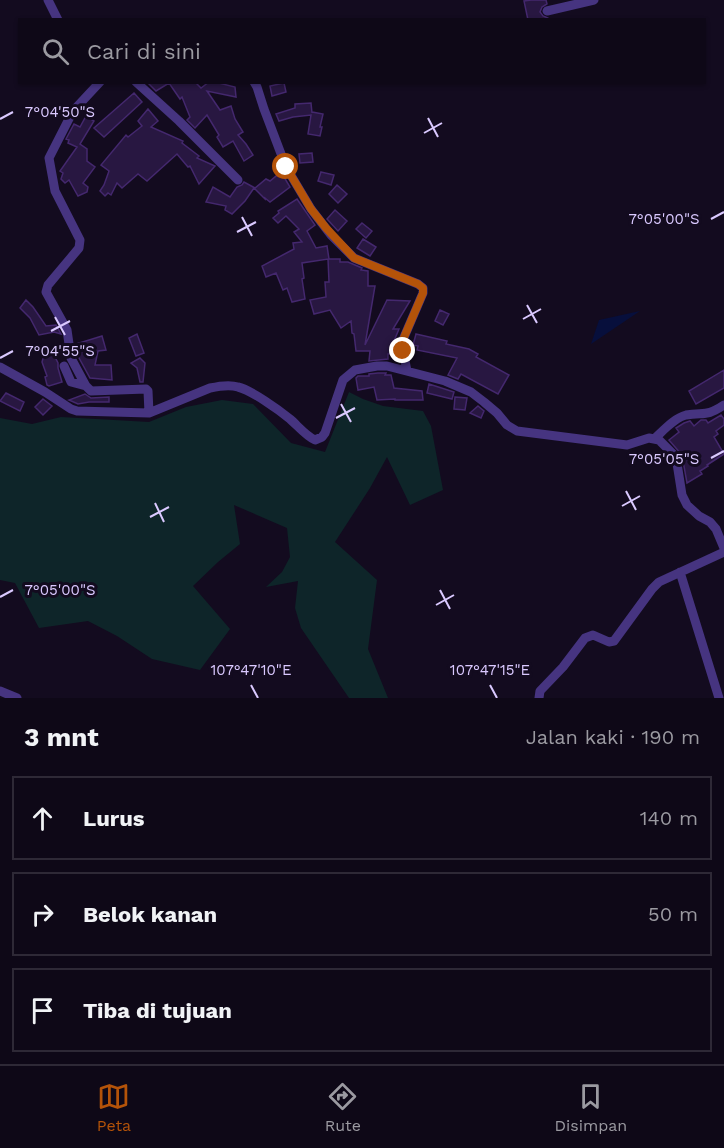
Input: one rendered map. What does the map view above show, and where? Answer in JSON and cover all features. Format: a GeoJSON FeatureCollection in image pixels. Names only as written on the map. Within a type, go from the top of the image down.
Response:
{"type":"FeatureCollection","features":[{"type":"Feature","properties":{"kind":"street"},"geometry":{"type":"LineString","coordinates":[[48,0],[57,18]]}},
{"type":"Feature","properties":{"kind":"street"},"geometry":{"type":"LineString","coordinates":[[547,11],[594,0]]}},
{"type":"Feature","properties":{"kind":"street"},"geometry":{"type":"LineString","coordinates":[[98,84],[73,111],[49,158],[55,190],[80,240],[79,248],[48,285],[46,292],[65,325],[71,358],[86,386],[91,391],[146,389],[149,413]]}},
{"type":"Feature","properties":{"kind":"street"},"geometry":{"type":"LineString","coordinates":[[138,84],[238,180]]}},
{"type":"Feature","properties":{"kind":"street"},"geometry":{"type":"LineString","coordinates":[[255,84],[286,167],[311,209],[331,235],[354,258],[423,288],[423,293],[402,342],[407,371]]}},
{"type":"Feature","properties":{"kind":"street"},"geometry":{"type":"LineString","coordinates":[[63,366],[71,382],[86,386]]}},
{"type":"Feature","properties":{"kind":"street"},"geometry":{"type":"LineString","coordinates":[[0,368],[76,411],[149,413],[210,388],[238,387],[283,414],[315,440],[325,433],[343,380],[355,370],[363,367],[387,366],[445,381],[471,392],[497,413],[507,425],[518,431],[627,445],[649,438],[663,443],[676,457],[684,500],[716,529],[724,548]]}},
{"type":"Feature","properties":{"kind":"street"},"geometry":{"type":"LineString","coordinates":[[654,439],[679,418],[713,413],[724,405]]}},
{"type":"Feature","properties":{"kind":"street"},"geometry":{"type":"LineString","coordinates":[[539,698],[540,691],[563,667],[585,638],[593,635],[609,642],[614,641],[659,582],[724,552]]}},
{"type":"Feature","properties":{"kind":"street"},"geometry":{"type":"LineString","coordinates":[[680,572],[719,698]]}},
{"type":"Feature","properties":{"kind":"street"},"geometry":{"type":"LineString","coordinates":[[0,692],[17,698]]}},
{"type":"Feature","properties":{"kind":"green space"},"geometry":{"type":"Polygon","coordinates":[[[349,392],[383,406],[423,411],[431,426],[443,490],[410,505],[387,457],[335,542],[377,580],[368,649],[388,698],[349,698],[301,628],[295,608],[298,581],[266,587],[282,572],[290,557],[287,528],[234,505],[240,544],[193,586],[230,629],[200,670],[152,659],[117,636],[88,621],[39,628],[15,583],[0,580],[0,418],[32,424],[61,417],[149,422],[186,407],[222,400],[253,404],[291,443],[325,452],[349,392]]]}},
{"type":"Feature","properties":{"kind":"shaded area"},"geometry":{"type":"Polygon","coordinates":[[[640,311],[591,344],[599,320],[640,311]]]}},
{"type":"Feature","properties":{"kind":"building"},"geometry":{"type":"Polygon","coordinates":[[[546,0],[547,4],[540,12],[548,18],[528,18],[524,1],[546,0]]]}},
{"type":"Feature","properties":{"kind":"building"},"geometry":{"type":"Polygon","coordinates":[[[149,84],[167,84],[156,91],[149,84]]]}},
{"type":"Feature","properties":{"kind":"building"},"geometry":{"type":"Polygon","coordinates":[[[170,84],[197,84],[201,88],[206,84],[235,87],[236,97],[207,91],[220,110],[231,106],[235,119],[243,132],[238,135],[253,155],[244,161],[233,141],[223,147],[207,115],[195,128],[187,120],[190,117],[182,97],[180,99],[170,84]]]}},
{"type":"Feature","properties":{"kind":"building"},"geometry":{"type":"Polygon","coordinates":[[[284,84],[286,92],[272,96],[270,86],[284,84]]]}},
{"type":"Feature","properties":{"kind":"building"},"geometry":{"type":"Polygon","coordinates":[[[134,93],[142,102],[104,137],[94,128],[134,93]]]}},
{"type":"Feature","properties":{"kind":"building"},"geometry":{"type":"Polygon","coordinates":[[[311,103],[312,113],[323,114],[320,136],[308,134],[311,115],[279,121],[276,114],[295,108],[295,104],[311,103]]]}},
{"type":"Feature","properties":{"kind":"building"},"geometry":{"type":"Polygon","coordinates":[[[148,109],[158,121],[151,127],[183,141],[182,143],[199,156],[197,158],[215,166],[199,184],[190,166],[188,167],[177,154],[147,181],[138,174],[122,188],[117,183],[111,195],[108,193],[105,196],[100,191],[109,171],[101,165],[126,135],[128,137],[142,126],[138,121],[148,109]]]}},
{"type":"Feature","properties":{"kind":"building"},"geometry":{"type":"Polygon","coordinates":[[[86,116],[94,121],[80,144],[87,149],[87,161],[95,167],[83,183],[88,187],[87,192],[78,196],[69,180],[65,183],[61,179],[63,173],[60,171],[77,147],[68,143],[69,140],[66,139],[74,124],[80,127],[86,116]]]}},
{"type":"Feature","properties":{"kind":"building"},"geometry":{"type":"Polygon","coordinates":[[[312,153],[313,162],[300,163],[299,154],[312,153]]]}},
{"type":"Feature","properties":{"kind":"building"},"geometry":{"type":"Polygon","coordinates":[[[281,172],[290,187],[270,202],[254,188],[232,214],[225,210],[226,206],[206,202],[213,187],[230,197],[244,182],[255,188],[266,179],[270,181],[281,172]]]}},
{"type":"Feature","properties":{"kind":"building"},"geometry":{"type":"Polygon","coordinates":[[[321,172],[334,175],[331,185],[318,181],[321,172]]]}},
{"type":"Feature","properties":{"kind":"building"},"geometry":{"type":"Polygon","coordinates":[[[337,185],[347,194],[338,203],[329,194],[337,185]]]}},
{"type":"Feature","properties":{"kind":"building"},"geometry":{"type":"Polygon","coordinates":[[[297,199],[315,225],[307,231],[316,248],[327,246],[329,259],[340,259],[340,262],[348,262],[362,268],[361,270],[368,271],[368,286],[375,286],[365,345],[387,300],[410,301],[393,329],[399,329],[392,354],[388,354],[388,359],[369,361],[370,351],[356,351],[351,321],[341,328],[330,310],[314,314],[310,300],[326,297],[325,282],[329,282],[328,259],[302,263],[305,299],[292,302],[287,288],[283,290],[276,273],[266,277],[262,266],[294,249],[293,243],[302,242],[294,232],[299,229],[286,216],[278,223],[273,218],[279,213],[278,211],[297,199]]]}},
{"type":"Feature","properties":{"kind":"building"},"geometry":{"type":"Polygon","coordinates":[[[335,210],[347,221],[338,231],[327,219],[335,210]]]}},
{"type":"Feature","properties":{"kind":"building"},"geometry":{"type":"Polygon","coordinates":[[[362,223],[372,231],[366,238],[356,229],[362,223]]]}},
{"type":"Feature","properties":{"kind":"building"},"geometry":{"type":"Polygon","coordinates":[[[363,239],[376,247],[370,256],[357,248],[363,239]]]}},
{"type":"Feature","properties":{"kind":"building"},"geometry":{"type":"Polygon","coordinates":[[[26,300],[46,326],[56,325],[61,334],[54,332],[39,335],[30,318],[20,308],[26,300]]]}},
{"type":"Feature","properties":{"kind":"building"},"geometry":{"type":"Polygon","coordinates":[[[440,310],[449,314],[443,325],[435,321],[440,310]]]}},
{"type":"Feature","properties":{"kind":"building"},"geometry":{"type":"Polygon","coordinates":[[[137,334],[144,353],[136,356],[129,338],[137,334]]]}},
{"type":"Feature","properties":{"kind":"building"},"geometry":{"type":"Polygon","coordinates":[[[416,334],[469,349],[478,354],[476,357],[509,375],[498,394],[461,374],[458,379],[448,375],[457,358],[417,350],[418,346],[413,345],[416,334]]]}},
{"type":"Feature","properties":{"kind":"building"},"geometry":{"type":"Polygon","coordinates":[[[102,336],[106,350],[98,351],[95,365],[111,365],[112,380],[90,378],[78,356],[76,344],[102,336]]]}},
{"type":"Feature","properties":{"kind":"building"},"geometry":{"type":"Polygon","coordinates":[[[53,353],[58,363],[62,382],[49,386],[42,362],[44,355],[53,353]]]}},
{"type":"Feature","properties":{"kind":"building"},"geometry":{"type":"Polygon","coordinates":[[[140,358],[145,363],[143,382],[140,382],[137,368],[131,363],[140,358]]]}},
{"type":"Feature","properties":{"kind":"building"},"geometry":{"type":"Polygon","coordinates":[[[724,370],[724,388],[696,404],[689,391],[724,370]]]}},
{"type":"Feature","properties":{"kind":"building"},"geometry":{"type":"Polygon","coordinates":[[[378,373],[391,375],[394,388],[422,391],[423,400],[377,400],[374,387],[358,390],[356,378],[358,376],[378,373]]]}},
{"type":"Feature","properties":{"kind":"building"},"geometry":{"type":"Polygon","coordinates":[[[429,384],[454,392],[452,399],[427,393],[429,384]]]}},
{"type":"Feature","properties":{"kind":"building"},"geometry":{"type":"Polygon","coordinates":[[[6,393],[24,402],[20,411],[0,401],[6,393]]]}},
{"type":"Feature","properties":{"kind":"building"},"geometry":{"type":"Polygon","coordinates":[[[85,394],[91,398],[109,397],[109,402],[78,404],[69,400],[85,394]]]}},
{"type":"Feature","properties":{"kind":"building"},"geometry":{"type":"Polygon","coordinates":[[[455,397],[467,398],[465,410],[454,409],[455,397]]]}},
{"type":"Feature","properties":{"kind":"building"},"geometry":{"type":"Polygon","coordinates":[[[43,399],[52,406],[43,415],[35,407],[43,399]]]}},
{"type":"Feature","properties":{"kind":"building"},"geometry":{"type":"Polygon","coordinates":[[[478,406],[484,411],[481,418],[470,413],[478,406]]]}},
{"type":"Feature","properties":{"kind":"building"},"geometry":{"type":"Polygon","coordinates":[[[721,415],[724,425],[716,431],[718,434],[714,437],[724,454],[700,471],[702,474],[687,483],[682,455],[669,440],[679,432],[676,428],[684,423],[690,421],[694,426],[701,420],[706,420],[708,423],[721,415]]]}},
{"type":"Feature","properties":{"kind":"route"},"geometry":{"type":"LineString","coordinates":[[286,167],[311,209],[331,235],[354,258],[423,288],[423,293],[402,342],[403,351]]}}]}
